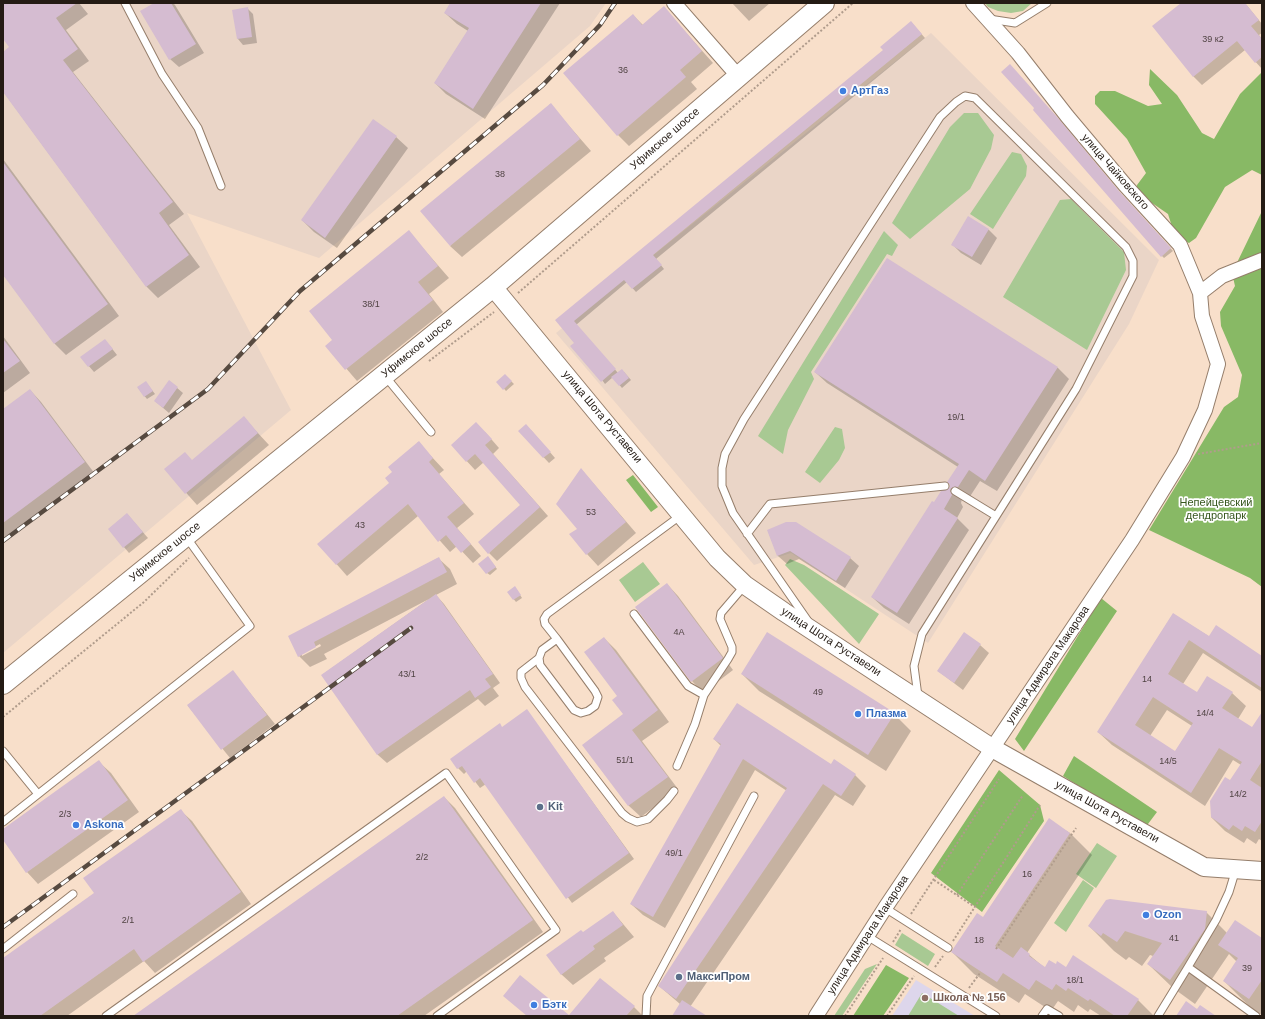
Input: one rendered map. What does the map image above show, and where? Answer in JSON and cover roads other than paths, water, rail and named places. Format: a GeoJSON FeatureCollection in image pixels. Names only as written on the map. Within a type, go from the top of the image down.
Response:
{"type":"FeatureCollection","features":[{"type":"Feature","properties":{"kind":"main road","name":"Уфимское шоссе"},"geometry":{"type":"LineString","coordinates":[[3,684],[493,287],[824,3]]}},
{"type":"Feature","properties":{"kind":"street"},"geometry":{"type":"LineString","coordinates":[[674,3],[738,76]]}},
{"type":"Feature","properties":{"kind":"street","name":"улица Чайковского"},"geometry":{"type":"LineString","coordinates":[[973,3],[1018,53],[1067,116],[1125,186],[1180,245],[1200,293]]}},
{"type":"Feature","properties":{"kind":"street"},"geometry":{"type":"LineString","coordinates":[[1200,293],[1222,276],[1262,260]]}},
{"type":"Feature","properties":{"kind":"street","name":"улица Шота Руставели"},"geometry":{"type":"LineString","coordinates":[[493,287],[717,558],[745,585],[919,698],[992,748],[1204,867],[1262,871]]}},
{"type":"Feature","properties":{"kind":"street","name":"улица Адмирала Макарова"},"geometry":{"type":"LineString","coordinates":[[816,1016],[885,908],[1132,540],[1183,457],[1205,410],[1218,364],[1202,316],[1200,293]]}},
{"type":"Feature","properties":{"kind":"lane"},"geometry":{"type":"LineString","coordinates":[[125,3],[162,74],[198,128],[221,186]]}},
{"type":"Feature","properties":{"kind":"lane"},"geometry":{"type":"LineString","coordinates":[[986,18],[1015,22],[1047,3]]}},
{"type":"Feature","properties":{"kind":"lane"},"geometry":{"type":"LineString","coordinates":[[817,633],[733,513],[722,486],[722,468],[725,454],[748,413],[940,117],[965,96],[975,98],[1126,247],[1133,261],[1133,276],[1076,388],[922,634],[914,666],[919,698]]}},
{"type":"Feature","properties":{"kind":"lane"},"geometry":{"type":"LineString","coordinates":[[384,374],[431,432]]}},
{"type":"Feature","properties":{"kind":"lane"},"geometry":{"type":"LineString","coordinates":[[747,534],[770,504],[945,486]]}},
{"type":"Feature","properties":{"kind":"lane"},"geometry":{"type":"LineString","coordinates":[[955,491],[996,516]]}},
{"type":"Feature","properties":{"kind":"lane"},"geometry":{"type":"LineString","coordinates":[[557,639],[542,650],[539,658],[540,665],[574,710],[581,713],[588,711],[595,706],[598,697],[595,691],[557,639],[545,624],[544,619],[547,614],[682,514]]}},
{"type":"Feature","properties":{"kind":"lane"},"geometry":{"type":"LineString","coordinates":[[3,822],[250,626],[186,536]]}},
{"type":"Feature","properties":{"kind":"lane"},"geometry":{"type":"LineString","coordinates":[[677,766],[695,724],[704,695],[732,652],[732,647],[720,619],[722,612],[745,585]]}},
{"type":"Feature","properties":{"kind":"lane"},"geometry":{"type":"LineString","coordinates":[[634,614],[688,686],[704,695]]}},
{"type":"Feature","properties":{"kind":"lane"},"geometry":{"type":"LineString","coordinates":[[539,658],[521,672],[521,678],[525,687],[622,813],[628,818],[637,822],[648,819],[674,791]]}},
{"type":"Feature","properties":{"kind":"lane"},"geometry":{"type":"LineString","coordinates":[[3,750],[38,794]]}},
{"type":"Feature","properties":{"kind":"lane"},"geometry":{"type":"LineString","coordinates":[[106,1016],[446,773],[556,930],[437,1016]]}},
{"type":"Feature","properties":{"kind":"lane"},"geometry":{"type":"LineString","coordinates":[[646,1016],[647,996],[754,796]]}},
{"type":"Feature","properties":{"kind":"lane"},"geometry":{"type":"LineString","coordinates":[[1158,1016],[1216,920],[1229,892],[1236,869]]}},
{"type":"Feature","properties":{"kind":"lane"},"geometry":{"type":"LineString","coordinates":[[3,949],[73,894]]}},
{"type":"Feature","properties":{"kind":"lane"},"geometry":{"type":"LineString","coordinates":[[885,908],[948,948]]}},
{"type":"Feature","properties":{"kind":"lane"},"geometry":{"type":"LineString","coordinates":[[867,936],[996,1016]]}},
{"type":"Feature","properties":{"kind":"lane"},"geometry":{"type":"LineString","coordinates":[[1188,967],[1256,1016]]}},
{"type":"Feature","properties":{"kind":"lane"},"geometry":{"type":"LineString","coordinates":[[1042,1016],[1047,1008],[1059,1016]]}},
{"type":"Feature","properties":{"kind":"railway"},"geometry":{"type":"LineString","coordinates":[[3,541],[208,389],[300,291],[543,85],[600,25],[615,3]]}},
{"type":"Feature","properties":{"kind":"railway"},"geometry":{"type":"LineString","coordinates":[[3,927],[411,628]]}},
{"type":"Feature","properties":{"kind":"place","name":"АртГаз"},"geometry":{"type":"Point","coordinates":[843,91]}},
{"type":"Feature","properties":{"kind":"place","name":"Плазма"},"geometry":{"type":"Point","coordinates":[858,714]}},
{"type":"Feature","properties":{"kind":"place","name":"Kit"},"geometry":{"type":"Point","coordinates":[540,807]}},
{"type":"Feature","properties":{"kind":"place","name":"Askona"},"geometry":{"type":"Point","coordinates":[76,825]}},
{"type":"Feature","properties":{"kind":"place","name":"Ozon"},"geometry":{"type":"Point","coordinates":[1146,915]}},
{"type":"Feature","properties":{"kind":"place","name":"МаксиПром"},"geometry":{"type":"Point","coordinates":[679,977]}},
{"type":"Feature","properties":{"kind":"place","name":"Школа № 156"},"geometry":{"type":"Point","coordinates":[925,998]}},
{"type":"Feature","properties":{"kind":"place","name":"Бэтк"},"geometry":{"type":"Point","coordinates":[534,1005]}},
{"type":"Feature","properties":{"kind":"park label","name":"Непейцевский дендропарк"},"geometry":{"type":"Point","coordinates":[1216,509]}}]}
